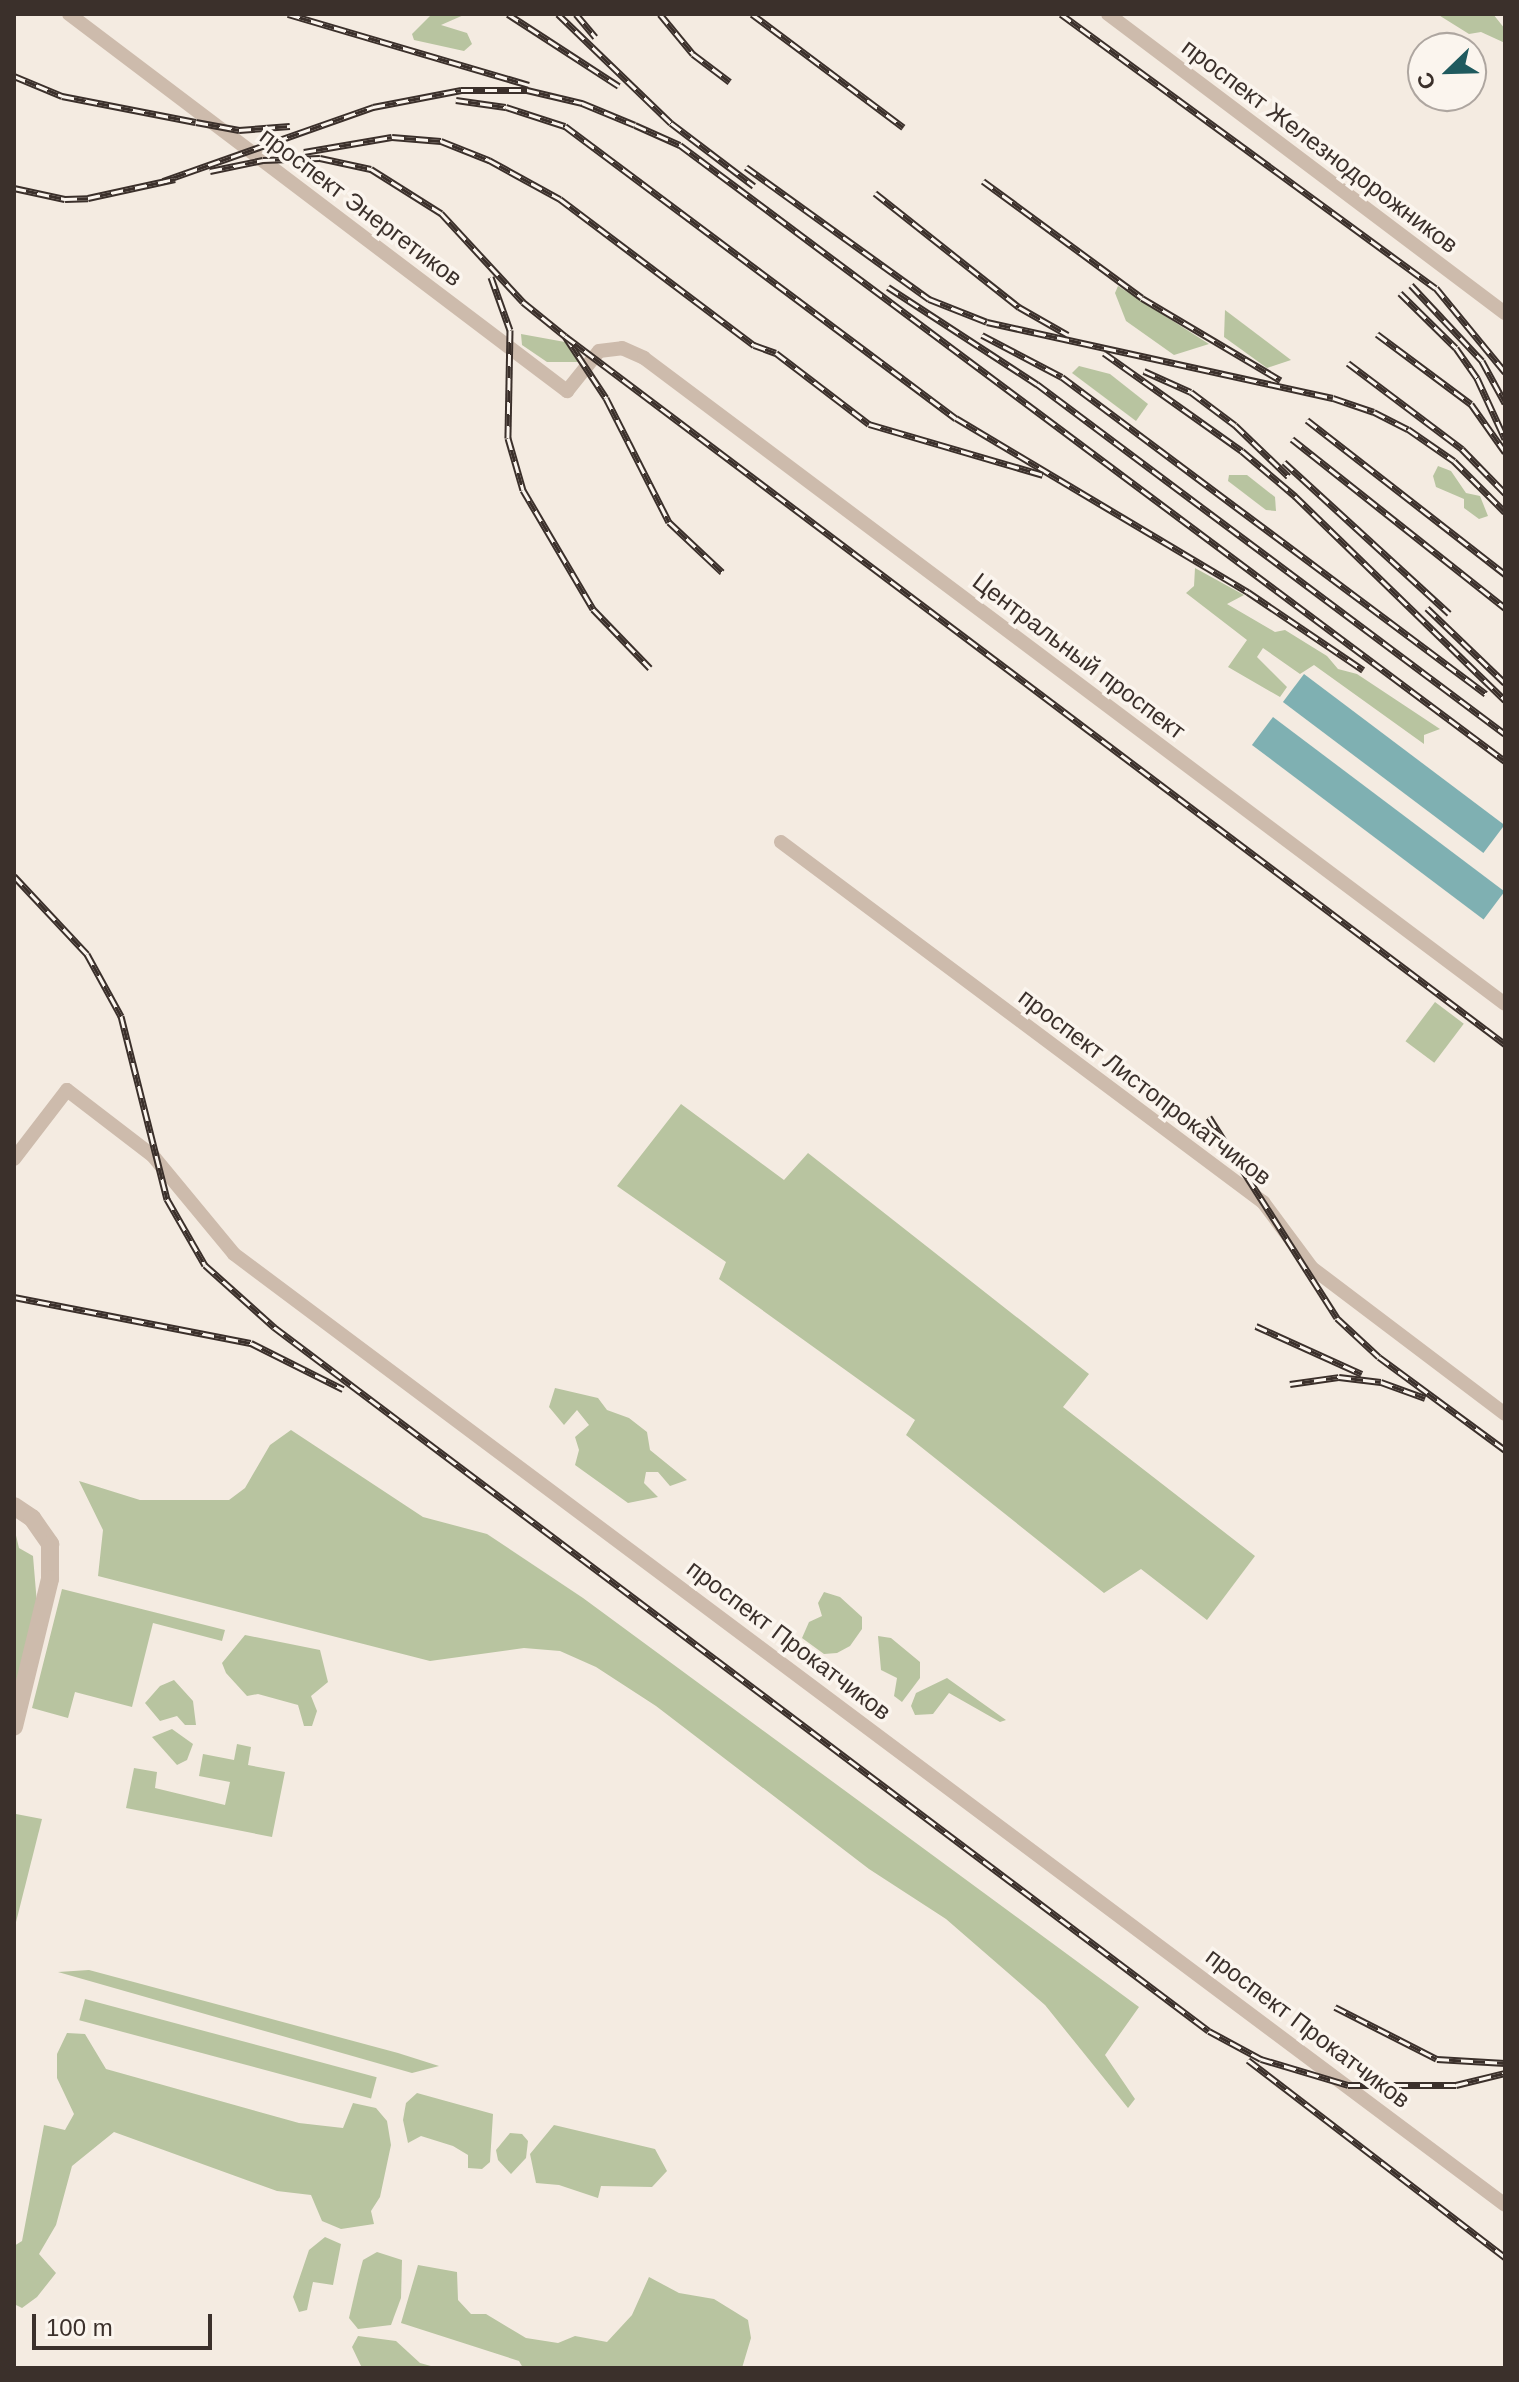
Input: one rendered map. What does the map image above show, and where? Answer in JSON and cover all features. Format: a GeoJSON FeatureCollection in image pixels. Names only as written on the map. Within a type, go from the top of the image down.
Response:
{"type":"FeatureCollection","features":[{"type":"Feature","properties":{"kind":"street","name":"проспект Энергетиков"},"geometry":{"type":"LineString","coordinates":[[69,14],[567,391],[599,351],[622,348]]}},
{"type":"Feature","properties":{"kind":"street","name":"проспект Железнодорожников"},"geometry":{"type":"LineString","coordinates":[[1108,14],[1505,313]]}},
{"type":"Feature","properties":{"kind":"street","name":"Центральный проспект"},"geometry":{"type":"LineString","coordinates":[[622,348],[644,358],[1505,1004]]}},
{"type":"Feature","properties":{"kind":"street","name":"проспект Листопрокатчиков"},"geometry":{"type":"LineString","coordinates":[[781,842],[1263,1202],[1312,1268],[1505,1414]]}},
{"type":"Feature","properties":{"kind":"street","name":"проспект Прокатчиков"},"geometry":{"type":"LineString","coordinates":[[14,1159],[67,1090],[153,1156],[234,1254],[1505,2205]]}},
{"type":"Feature","properties":{"kind":"street"},"geometry":{"type":"LineString","coordinates":[[14,1506],[32,1518],[50,1544],[50,1579],[14,1727]]}},
{"type":"Feature","properties":{"kind":"green space"},"geometry":{"type":"Polygon","coordinates":[[[432,14],[466,14],[441,25],[467,33],[472,44],[464,51],[414,40],[412,34],[432,14]]]}},
{"type":"Feature","properties":{"kind":"green space"},"geometry":{"type":"Polygon","coordinates":[[[1437,14],[1493,14],[1505,29],[1505,43],[1487,32],[1466,32],[1437,14]]]}},
{"type":"Feature","properties":{"kind":"green space"},"geometry":{"type":"Polygon","coordinates":[[[1118,286],[1209,344],[1174,355],[1126,321],[1115,293],[1118,286]]]}},
{"type":"Feature","properties":{"kind":"green space"},"geometry":{"type":"Polygon","coordinates":[[[1225,310],[1291,360],[1267,368],[1224,337],[1225,310]]]}},
{"type":"Feature","properties":{"kind":"green space"},"geometry":{"type":"Polygon","coordinates":[[[521,334],[565,342],[579,362],[547,362],[522,345],[521,334]]]}},
{"type":"Feature","properties":{"kind":"green space"},"geometry":{"type":"Polygon","coordinates":[[[1079,366],[1110,374],[1148,404],[1136,421],[1072,373],[1079,366]]]}},
{"type":"Feature","properties":{"kind":"green space"},"geometry":{"type":"Polygon","coordinates":[[[1438,466],[1451,471],[1466,493],[1480,496],[1488,516],[1479,519],[1464,508],[1464,499],[1436,487],[1433,476],[1438,466]]]}},
{"type":"Feature","properties":{"kind":"green space"},"geometry":{"type":"Polygon","coordinates":[[[1229,475],[1247,475],[1275,497],[1276,511],[1266,510],[1228,481],[1229,475]]]}},
{"type":"Feature","properties":{"kind":"green space"},"geometry":{"type":"Polygon","coordinates":[[[1195,568],[1244,595],[1227,604],[1275,632],[1285,630],[1327,656],[1338,669],[1357,674],[1440,729],[1424,735],[1424,744],[1314,665],[1300,674],[1263,648],[1257,657],[1287,687],[1280,697],[1228,667],[1247,640],[1186,593],[1194,586],[1195,568]]]}},
{"type":"Feature","properties":{"kind":"green space"},"geometry":{"type":"Polygon","coordinates":[[[1435,1002],[1464,1024],[1434,1063],[1406,1041],[1435,1002]]]}},
{"type":"Feature","properties":{"kind":"green space"},"geometry":{"type":"Polygon","coordinates":[[[681,1104],[784,1180],[808,1153],[1089,1374],[1063,1407],[1255,1556],[1207,1620],[1141,1569],[1104,1593],[906,1435],[915,1420],[719,1279],[726,1262],[617,1186],[681,1104]]]}},
{"type":"Feature","properties":{"kind":"green space"},"geometry":{"type":"Polygon","coordinates":[[[555,1388],[598,1398],[607,1410],[629,1418],[647,1432],[650,1450],[687,1480],[670,1486],[658,1472],[646,1472],[644,1483],[658,1497],[628,1503],[575,1465],[579,1450],[575,1437],[589,1425],[577,1410],[564,1425],[549,1407],[555,1388]]]}},
{"type":"Feature","properties":{"kind":"green space"},"geometry":{"type":"Polygon","coordinates":[[[291,1430],[423,1517],[487,1534],[583,1598],[1139,2007],[1105,2055],[1135,2099],[1128,2108],[1045,2005],[946,1919],[869,1869],[656,1706],[596,1667],[560,1651],[524,1648],[430,1661],[98,1576],[103,1530],[79,1481],[140,1500],[229,1500],[245,1488],[270,1445],[291,1430]]]}},
{"type":"Feature","properties":{"kind":"green space"},"geometry":{"type":"Polygon","coordinates":[[[14,1527],[19,1548],[33,1556],[37,1604],[14,1700],[14,1527]]]}},
{"type":"Feature","properties":{"kind":"green space"},"geometry":{"type":"Polygon","coordinates":[[[62,1589],[225,1630],[222,1641],[153,1623],[132,1707],[75,1692],[68,1718],[32,1708],[62,1589]]]}},
{"type":"Feature","properties":{"kind":"green space"},"geometry":{"type":"Polygon","coordinates":[[[824,1592],[840,1597],[862,1617],[862,1629],[850,1646],[837,1653],[824,1654],[802,1638],[809,1622],[822,1616],[818,1603],[824,1592]]]}},
{"type":"Feature","properties":{"kind":"green space"},"geometry":{"type":"Polygon","coordinates":[[[245,1635],[320,1650],[328,1682],[311,1696],[317,1711],[312,1726],[304,1726],[298,1705],[258,1694],[247,1696],[226,1673],[222,1663],[245,1635]]]}},
{"type":"Feature","properties":{"kind":"green space"},"geometry":{"type":"Polygon","coordinates":[[[878,1636],[891,1638],[920,1662],[920,1678],[902,1702],[894,1696],[897,1678],[881,1670],[878,1636]]]}},
{"type":"Feature","properties":{"kind":"green space"},"geometry":{"type":"Polygon","coordinates":[[[947,1678],[1006,1720],[1000,1722],[949,1693],[933,1714],[915,1715],[911,1706],[916,1693],[947,1678]]]}},
{"type":"Feature","properties":{"kind":"green space"},"geometry":{"type":"Polygon","coordinates":[[[174,1680],[193,1701],[196,1725],[185,1725],[177,1716],[160,1721],[145,1703],[160,1686],[174,1680]]]}},
{"type":"Feature","properties":{"kind":"green space"},"geometry":{"type":"Polygon","coordinates":[[[172,1729],[193,1744],[187,1760],[177,1765],[152,1737],[172,1729]]]}},
{"type":"Feature","properties":{"kind":"green space"},"geometry":{"type":"Polygon","coordinates":[[[237,1744],[251,1747],[248,1765],[285,1772],[272,1837],[126,1808],[134,1768],[157,1772],[155,1788],[225,1805],[230,1782],[199,1776],[203,1754],[234,1760],[237,1744]]]}},
{"type":"Feature","properties":{"kind":"green space"},"geometry":{"type":"Polygon","coordinates":[[[16,1814],[42,1819],[14,1930],[14,1823],[16,1814]]]}},
{"type":"Feature","properties":{"kind":"green space"},"geometry":{"type":"Polygon","coordinates":[[[89,1970],[439,2066],[412,2073],[58,1972],[89,1970]]]}},
{"type":"Feature","properties":{"kind":"green space"},"geometry":{"type":"Polygon","coordinates":[[[85,1999],[377,2077],[371,2098],[79,2020],[85,1999]]]}},
{"type":"Feature","properties":{"kind":"green space"},"geometry":{"type":"Polygon","coordinates":[[[67,2033],[85,2034],[106,2069],[299,2123],[343,2128],[353,2103],[376,2108],[387,2121],[391,2145],[380,2197],[371,2211],[374,2224],[341,2229],[322,2221],[311,2195],[277,2191],[114,2132],[72,2166],[56,2225],[39,2254],[56,2273],[37,2297],[22,2308],[14,2304],[14,2246],[22,2241],[44,2125],[65,2130],[74,2114],[57,2078],[57,2054],[67,2033]]]}},
{"type":"Feature","properties":{"kind":"green space"},"geometry":{"type":"Polygon","coordinates":[[[417,2093],[493,2114],[490,2162],[482,2169],[468,2168],[468,2155],[453,2146],[421,2136],[408,2143],[403,2120],[406,2103],[417,2093]]]}},
{"type":"Feature","properties":{"kind":"green space"},"geometry":{"type":"Polygon","coordinates":[[[554,2125],[655,2149],[667,2171],[652,2187],[601,2186],[598,2198],[559,2185],[536,2183],[530,2154],[554,2125]]]}},
{"type":"Feature","properties":{"kind":"green space"},"geometry":{"type":"Polygon","coordinates":[[[510,2133],[522,2134],[528,2141],[526,2158],[511,2174],[498,2160],[496,2150],[510,2133]]]}},
{"type":"Feature","properties":{"kind":"green space"},"geometry":{"type":"Polygon","coordinates":[[[325,2237],[341,2244],[333,2285],[313,2282],[307,2310],[299,2312],[293,2297],[309,2250],[325,2237]]]}},
{"type":"Feature","properties":{"kind":"green space"},"geometry":{"type":"Polygon","coordinates":[[[377,2252],[402,2260],[401,2298],[391,2325],[358,2329],[349,2318],[359,2275],[363,2260],[377,2252]]]}},
{"type":"Feature","properties":{"kind":"green space"},"geometry":{"type":"Polygon","coordinates":[[[418,2265],[457,2272],[458,2300],[471,2314],[486,2314],[526,2338],[558,2343],[575,2336],[607,2342],[632,2315],[649,2277],[679,2293],[714,2299],[748,2320],[751,2338],[742,2368],[523,2368],[519,2361],[401,2323],[418,2265]]]}},
{"type":"Feature","properties":{"kind":"green space"},"geometry":{"type":"Polygon","coordinates":[[[358,2336],[396,2341],[420,2363],[438,2368],[362,2368],[352,2347],[358,2336]]]}},
{"type":"Feature","properties":{"kind":"water"},"geometry":{"type":"Polygon","coordinates":[[[1304,674],[1504,825],[1483,853],[1283,702],[1304,674]]]}},
{"type":"Feature","properties":{"kind":"water"},"geometry":{"type":"Polygon","coordinates":[[[1273,717],[1505,892],[1484,919],[1252,745],[1273,717]]]}},
{"type":"Feature","properties":{"kind":"railway"},"geometry":{"type":"LineString","coordinates":[[288,14],[529,85]]}},
{"type":"Feature","properties":{"kind":"railway"},"geometry":{"type":"LineString","coordinates":[[508,14],[619,86]]}},
{"type":"Feature","properties":{"kind":"railway"},"geometry":{"type":"LineString","coordinates":[[558,14],[671,123],[754,186]]}},
{"type":"Feature","properties":{"kind":"railway"},"geometry":{"type":"LineString","coordinates":[[576,14],[595,37]]}},
{"type":"Feature","properties":{"kind":"railway"},"geometry":{"type":"LineString","coordinates":[[660,14],[693,54],[730,82]]}},
{"type":"Feature","properties":{"kind":"railway"},"geometry":{"type":"LineString","coordinates":[[752,14],[903,127]]}},
{"type":"Feature","properties":{"kind":"railway"},"geometry":{"type":"LineString","coordinates":[[1061,14],[1436,288],[1505,372]]}},
{"type":"Feature","properties":{"kind":"railway"},"geometry":{"type":"LineString","coordinates":[[14,76],[62,96],[239,130],[290,126]]}},
{"type":"Feature","properties":{"kind":"railway"},"geometry":{"type":"LineString","coordinates":[[163,181],[373,107],[461,90],[527,90],[582,103],[635,125],[680,145],[1505,761]]}},
{"type":"Feature","properties":{"kind":"railway"},"geometry":{"type":"LineString","coordinates":[[456,100],[506,107],[565,126],[956,418],[1248,592],[1363,670]]}},
{"type":"Feature","properties":{"kind":"railway"},"geometry":{"type":"LineString","coordinates":[[304,152],[392,137],[441,141],[489,160],[560,199],[754,345],[776,353],[869,424],[1043,475]]}},
{"type":"Feature","properties":{"kind":"railway"},"geometry":{"type":"LineString","coordinates":[[210,171],[263,160],[320,158],[371,169],[441,213],[523,302],[565,336],[606,398],[669,522],[722,572]]}},
{"type":"Feature","properties":{"kind":"railway"},"geometry":{"type":"LineString","coordinates":[[746,167],[929,299],[987,322],[1333,398],[1374,412],[1408,429],[1454,461],[1505,512]]}},
{"type":"Feature","properties":{"kind":"railway"},"geometry":{"type":"LineString","coordinates":[[14,188],[65,199],[88,198],[175,179]]}},
{"type":"Feature","properties":{"kind":"railway"},"geometry":{"type":"LineString","coordinates":[[983,181],[1142,298],[1280,380]]}},
{"type":"Feature","properties":{"kind":"railway"},"geometry":{"type":"LineString","coordinates":[[875,193],[1019,307],[1068,335]]}},
{"type":"Feature","properties":{"kind":"railway"},"geometry":{"type":"LineString","coordinates":[[491,277],[510,330],[508,438],[523,490],[593,609],[650,668]]}},
{"type":"Feature","properties":{"kind":"railway"},"geometry":{"type":"LineString","coordinates":[[1411,285],[1482,361],[1505,403]]}},
{"type":"Feature","properties":{"kind":"railway"},"geometry":{"type":"LineString","coordinates":[[888,287],[1037,384],[1505,734]]}},
{"type":"Feature","properties":{"kind":"railway"},"geometry":{"type":"LineString","coordinates":[[1400,293],[1456,348],[1477,378],[1505,439]]}},
{"type":"Feature","properties":{"kind":"railway"},"geometry":{"type":"LineString","coordinates":[[1377,334],[1471,404],[1505,452]]}},
{"type":"Feature","properties":{"kind":"railway"},"geometry":{"type":"LineString","coordinates":[[982,335],[1062,377],[1486,694]]}},
{"type":"Feature","properties":{"kind":"railway"},"geometry":{"type":"LineString","coordinates":[[565,336],[1505,1044]]}},
{"type":"Feature","properties":{"kind":"railway"},"geometry":{"type":"LineString","coordinates":[[1104,353],[1242,451],[1295,496],[1505,700]]}},
{"type":"Feature","properties":{"kind":"railway"},"geometry":{"type":"LineString","coordinates":[[1348,363],[1462,449],[1505,493]]}},
{"type":"Feature","properties":{"kind":"railway"},"geometry":{"type":"LineString","coordinates":[[1144,371],[1191,392],[1235,425],[1288,476]]}},
{"type":"Feature","properties":{"kind":"railway"},"geometry":{"type":"LineString","coordinates":[[1307,420],[1505,574]]}},
{"type":"Feature","properties":{"kind":"railway"},"geometry":{"type":"LineString","coordinates":[[1292,439],[1505,608]]}},
{"type":"Feature","properties":{"kind":"railway"},"geometry":{"type":"LineString","coordinates":[[1284,462],[1449,613]]}},
{"type":"Feature","properties":{"kind":"railway"},"geometry":{"type":"LineString","coordinates":[[1427,608],[1505,683]]}},
{"type":"Feature","properties":{"kind":"railway"},"geometry":{"type":"LineString","coordinates":[[14,876],[87,954],[121,1016],[167,1199],[205,1265],[274,1327],[1209,2031],[1261,2059],[1348,2085],[1456,2085],[1505,2073]]}},
{"type":"Feature","properties":{"kind":"railway"},"geometry":{"type":"LineString","coordinates":[[1209,1117],[1337,1318],[1379,1357],[1505,1450]]}},
{"type":"Feature","properties":{"kind":"railway"},"geometry":{"type":"LineString","coordinates":[[14,1297],[251,1343],[343,1389]]}},
{"type":"Feature","properties":{"kind":"railway"},"geometry":{"type":"LineString","coordinates":[[1256,1326],[1362,1374]]}},
{"type":"Feature","properties":{"kind":"railway"},"geometry":{"type":"LineString","coordinates":[[1290,1384],[1339,1377],[1381,1382],[1425,1398]]}},
{"type":"Feature","properties":{"kind":"railway"},"geometry":{"type":"LineString","coordinates":[[1335,2007],[1437,2059],[1505,2063]]}},
{"type":"Feature","properties":{"kind":"railway"},"geometry":{"type":"LineString","coordinates":[[1248,2060],[1505,2257]]}}]}
